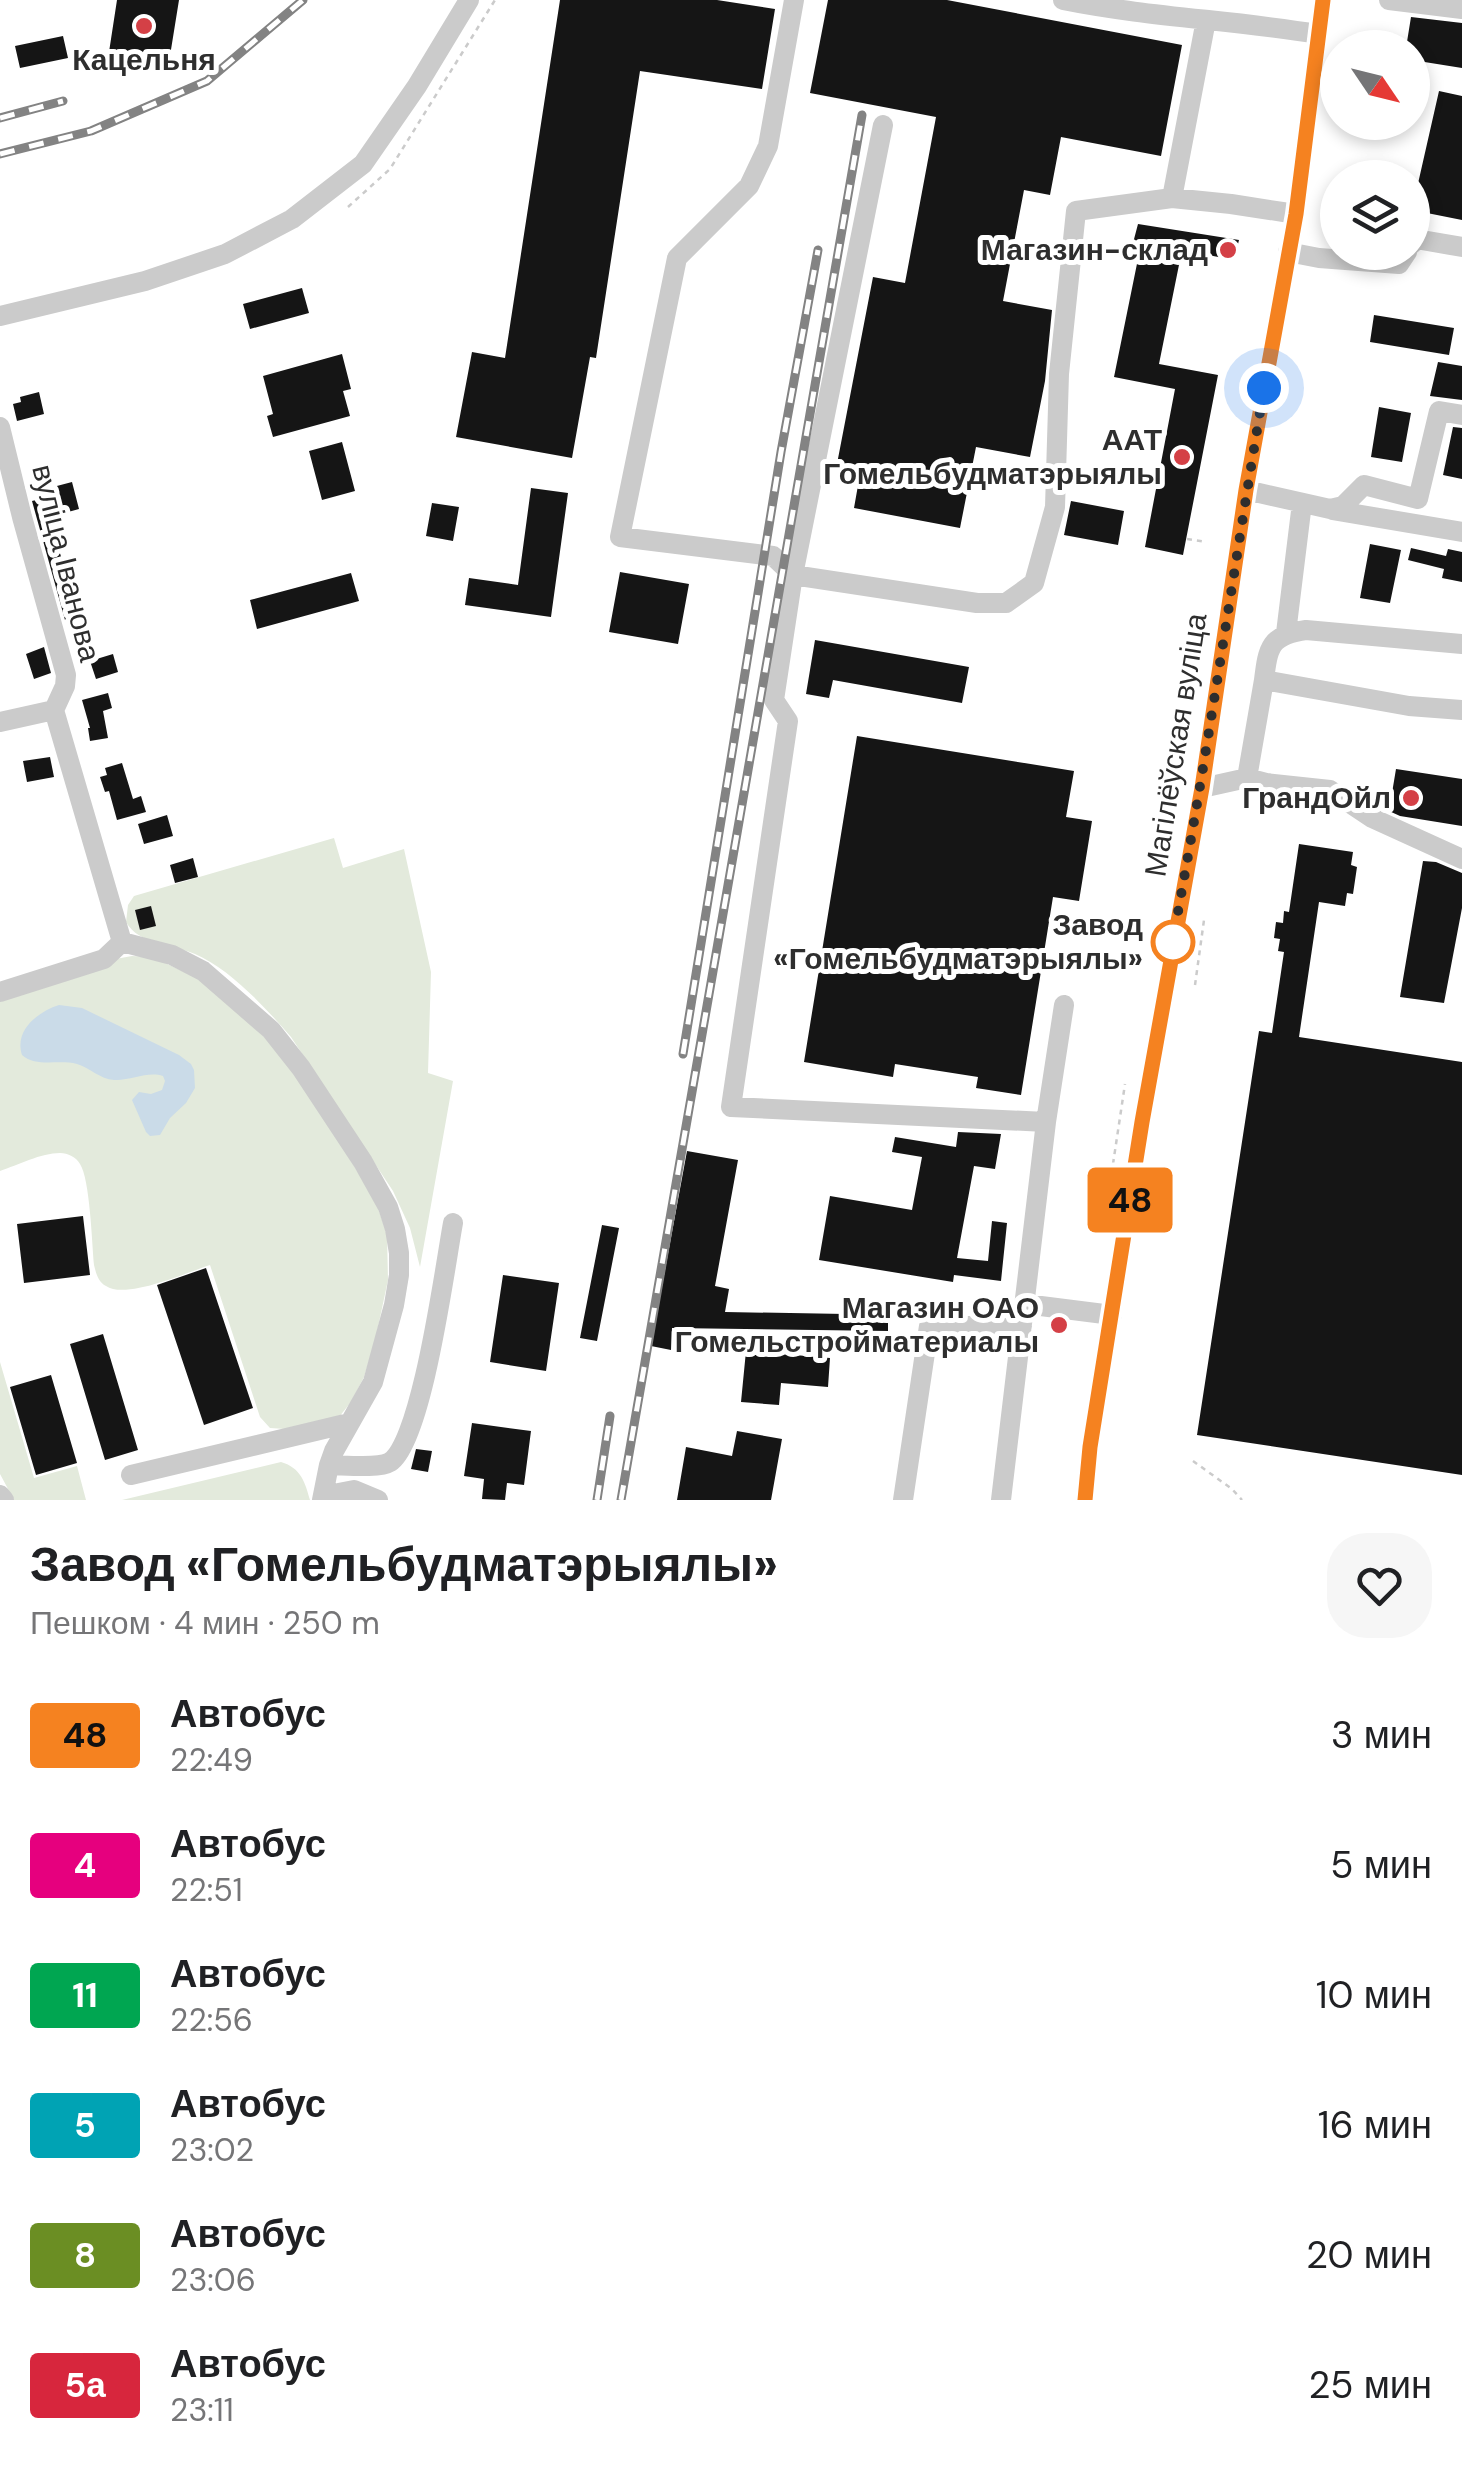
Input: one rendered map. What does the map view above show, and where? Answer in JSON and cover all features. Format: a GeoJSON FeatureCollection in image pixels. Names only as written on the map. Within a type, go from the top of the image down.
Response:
{"type":"FeatureCollection","features":[{"type":"Feature","properties":{"kind":"street"},"geometry":{"type":"LineString","coordinates":[[0,316],[145,281],[225,254],[292,219],[363,164],[469,0]]}},
{"type":"Feature","properties":{"kind":"street"},"geometry":{"type":"LineString","coordinates":[[794,0],[768,146],[750,186],[677,258],[620,538],[774,556],[793,575],[977,603],[1006,603],[1034,583],[1055,507],[1058,374],[1076,211],[1172,198],[1296,214]]}},
{"type":"Feature","properties":{"kind":"street"},"geometry":{"type":"LineString","coordinates":[[1063,0],[1318,34]]}},
{"type":"Feature","properties":{"kind":"street","name":"Магілёўская вуліца"},"geometry":{"type":"LineString","coordinates":[[1084,1500],[1145,1104],[1202,788],[1246,490],[1296,214],[1323,0]]}},
{"type":"Feature","properties":{"kind":"street"},"geometry":{"type":"LineString","coordinates":[[1389,0],[1462,8]]}},
{"type":"Feature","properties":{"kind":"street"},"geometry":{"type":"LineString","coordinates":[[1172,198],[1206,20]]}},
{"type":"Feature","properties":{"kind":"street"},"geometry":{"type":"LineString","coordinates":[[883,125],[793,575],[774,700],[788,721],[731,1107],[1046,1122]]}},
{"type":"Feature","properties":{"kind":"street"},"geometry":{"type":"LineString","coordinates":[[1430,241],[1462,247]]}},
{"type":"Feature","properties":{"kind":"street"},"geometry":{"type":"LineString","coordinates":[[1288,252],[1320,258]]}},
{"type":"Feature","properties":{"kind":"street"},"geometry":{"type":"LineString","coordinates":[[1330,510],[1343,506],[1364,485],[1418,500],[1439,411],[1462,415]]}},
{"type":"Feature","properties":{"kind":"street","name":"вуліца Іванова"},"geometry":{"type":"LineString","coordinates":[[0,427],[66,674],[54,710],[122,942]]}},
{"type":"Feature","properties":{"kind":"street"},"geometry":{"type":"LineString","coordinates":[[1246,490],[1330,510],[1462,532]]}},
{"type":"Feature","properties":{"kind":"street"},"geometry":{"type":"LineString","coordinates":[[1286,633],[1302,503]]}},
{"type":"Feature","properties":{"kind":"street"},"geometry":{"type":"LineString","coordinates":[[1246,778],[1267,655],[1274,640],[1286,633],[1306,630],[1462,644]]}},
{"type":"Feature","properties":{"kind":"street"},"geometry":{"type":"LineString","coordinates":[[1264,680],[1410,706],[1462,710]]}},
{"type":"Feature","properties":{"kind":"street"},"geometry":{"type":"LineString","coordinates":[[0,722],[54,710]]}},
{"type":"Feature","properties":{"kind":"street"},"geometry":{"type":"LineString","coordinates":[[1202,788],[1246,778],[1266,784],[1330,790],[1372,818],[1462,859]]}},
{"type":"Feature","properties":{"kind":"street"},"geometry":{"type":"LineString","coordinates":[[0,992],[104,959],[122,942],[172,954],[204,971],[286,1048],[363,1162],[388,1206],[395,1229],[399,1276],[394,1305],[373,1382],[328,1466],[323,1498],[354,1490],[378,1500]]}},
{"type":"Feature","properties":{"kind":"street"},"geometry":{"type":"LineString","coordinates":[[1001,1500],[1046,1122],[1064,1005]]}},
{"type":"Feature","properties":{"kind":"street"},"geometry":{"type":"LineString","coordinates":[[328,1466],[386,1465],[398,1456],[419,1406],[453,1223]]}},
{"type":"Feature","properties":{"kind":"street"},"geometry":{"type":"LineString","coordinates":[[1025,1304],[1112,1314]]}},
{"type":"Feature","properties":{"kind":"street"},"geometry":{"type":"LineString","coordinates":[[903,1500],[929,1326],[1022,1326]]}},
{"type":"Feature","properties":{"kind":"street"},"geometry":{"type":"LineString","coordinates":[[131,1475],[349,1424]]}},
{"type":"Feature","properties":{"kind":"path"},"geometry":{"type":"LineString","coordinates":[[348,207],[390,169],[495,0]]}},
{"type":"Feature","properties":{"kind":"path"},"geometry":{"type":"LineString","coordinates":[[1186,539],[1206,542]]}},
{"type":"Feature","properties":{"kind":"path"},"geometry":{"type":"LineString","coordinates":[[1194,985],[1204,920]]}},
{"type":"Feature","properties":{"kind":"path"},"geometry":{"type":"LineString","coordinates":[[1113,1164],[1126,1084]]}},
{"type":"Feature","properties":{"kind":"path"},"geometry":{"type":"LineString","coordinates":[[1193,1461],[1242,1500]]}},
{"type":"Feature","properties":{"kind":"shaded area"},"geometry":{"type":"Polygon","coordinates":[[[334,838],[343,868],[404,849],[431,972],[428,1073],[453,1081],[420,1267],[410,1228],[393,1191],[291,1037],[221,969],[195,954],[147,940],[126,922],[128,905],[134,896],[334,838]]]}},
{"type":"Feature","properties":{"kind":"shaded area"},"geometry":{"type":"Polygon","coordinates":[[[132,956],[152,957],[202,980],[270,1042],[317,1105],[376,1202],[387,1235],[388,1280],[364,1377],[339,1417],[285,1429],[270,1428],[260,1417],[210,1265],[128,1290],[101,1282],[94,1265],[86,1183],[74,1157],[63,1153],[37,1157],[0,1171],[0,998],[132,956]]]}},
{"type":"Feature","properties":{"kind":"shaded area"},"geometry":{"type":"Polygon","coordinates":[[[0,1362],[34,1478],[77,1466],[86,1500],[14,1500],[0,1474],[0,1362]]]}},
{"type":"Feature","properties":{"kind":"shaded area"},"geometry":{"type":"Polygon","coordinates":[[[281,1462],[298,1472],[310,1500],[122,1500],[281,1462]]]}},
{"type":"Feature","properties":{"kind":"water"},"geometry":{"type":"Polygon","coordinates":[[[59,1005],[82,1008],[191,1064],[195,1088],[160,1135],[150,1136],[146,1132],[132,1100],[139,1092],[151,1094],[162,1090],[163,1076],[114,1080],[77,1064],[34,1061],[22,1055],[24,1030],[43,1012],[59,1005]]]}},
{"type":"Feature","properties":{"kind":"building","name":"Кацельня"},"geometry":{"type":"Polygon","coordinates":[[[117,0],[179,0],[169,62],[109,52],[117,0]]]}},
{"type":"Feature","properties":{"kind":"building"},"geometry":{"type":"Polygon","coordinates":[[[560,0],[717,0],[775,9],[762,89],[640,71],[596,358],[590,357],[572,458],[456,437],[472,352],[505,358],[560,0]]]}},
{"type":"Feature","properties":{"kind":"building"},"geometry":{"type":"Polygon","coordinates":[[[828,0],[947,0],[1182,45],[1161,156],[1061,137],[1050,195],[1024,190],[1003,301],[1052,310],[1045,381],[1030,457],[976,447],[960,528],[854,508],[860,474],[836,469],[873,277],[905,283],[936,117],[810,93],[828,0]]]}},
{"type":"Feature","properties":{"kind":"building"},"geometry":{"type":"Polygon","coordinates":[[[1411,17],[1462,23],[1462,68],[1430,63],[1430,30],[1409,30],[1411,17]]]}},
{"type":"Feature","properties":{"kind":"building"},"geometry":{"type":"Polygon","coordinates":[[[63,36],[68,58],[20,68],[15,46],[63,36]]]}},
{"type":"Feature","properties":{"kind":"building"},"geometry":{"type":"Polygon","coordinates":[[[1439,91],[1462,96],[1462,220],[1430,214],[1430,160],[1423,160],[1439,91]]]}},
{"type":"Feature","properties":{"kind":"building"},"geometry":{"type":"Polygon","coordinates":[[[1138,224],[1239,240],[1234,260],[1182,250],[1159,364],[1218,375],[1183,555],[1145,547],[1175,389],[1114,377],[1141,244],[1133,243],[1138,224]]]}},
{"type":"Feature","properties":{"kind":"building"},"geometry":{"type":"Polygon","coordinates":[[[302,288],[309,313],[250,329],[243,304],[302,288]]]}},
{"type":"Feature","properties":{"kind":"building"},"geometry":{"type":"Polygon","coordinates":[[[1374,315],[1454,328],[1449,355],[1370,342],[1374,315]]]}},
{"type":"Feature","properties":{"kind":"building"},"geometry":{"type":"Polygon","coordinates":[[[342,354],[351,389],[343,391],[350,416],[273,437],[267,416],[273,414],[263,376],[342,354]]]}},
{"type":"Feature","properties":{"kind":"building"},"geometry":{"type":"Polygon","coordinates":[[[1438,362],[1462,366],[1462,400],[1430,396],[1438,362]]]}},
{"type":"Feature","properties":{"kind":"building"},"geometry":{"type":"Polygon","coordinates":[[[39,392],[44,414],[17,421],[13,404],[21,402],[20,397],[39,392]]]}},
{"type":"Feature","properties":{"kind":"building"},"geometry":{"type":"Polygon","coordinates":[[[1379,407],[1411,413],[1402,462],[1371,457],[1379,407]]]}},
{"type":"Feature","properties":{"kind":"building"},"geometry":{"type":"Polygon","coordinates":[[[1453,427],[1462,428],[1462,479],[1443,475],[1453,427]]]}},
{"type":"Feature","properties":{"kind":"building"},"geometry":{"type":"Polygon","coordinates":[[[342,442],[355,491],[322,500],[309,451],[342,442]]]}},
{"type":"Feature","properties":{"kind":"building"},"geometry":{"type":"Polygon","coordinates":[[[72,482],[79,509],[50,517],[73,600],[82,598],[86,615],[65,620],[32,501],[36,500],[34,492],[72,482]]]}},
{"type":"Feature","properties":{"kind":"building"},"geometry":{"type":"Polygon","coordinates":[[[531,488],[568,493],[551,617],[465,605],[469,578],[518,585],[531,488]]]}},
{"type":"Feature","properties":{"kind":"building"},"geometry":{"type":"Polygon","coordinates":[[[1071,501],[1124,511],[1118,545],[1064,535],[1071,501]]]}},
{"type":"Feature","properties":{"kind":"building"},"geometry":{"type":"Polygon","coordinates":[[[432,503],[459,507],[453,541],[426,536],[432,503]]]}},
{"type":"Feature","properties":{"kind":"building"},"geometry":{"type":"Polygon","coordinates":[[[1370,544],[1401,550],[1390,603],[1360,598],[1370,544]]]}},
{"type":"Feature","properties":{"kind":"building"},"geometry":{"type":"Polygon","coordinates":[[[1411,548],[1446,556],[1448,549],[1462,552],[1462,582],[1442,578],[1444,569],[1408,560],[1411,548]]]}},
{"type":"Feature","properties":{"kind":"building"},"geometry":{"type":"Polygon","coordinates":[[[620,572],[689,584],[678,644],[609,632],[620,572]]]}},
{"type":"Feature","properties":{"kind":"building"},"geometry":{"type":"Polygon","coordinates":[[[351,573],[359,601],[257,629],[250,600],[351,573]]]}},
{"type":"Feature","properties":{"kind":"building"},"geometry":{"type":"Polygon","coordinates":[[[815,640],[969,667],[962,703],[833,680],[829,698],[806,694],[815,640]]]}},
{"type":"Feature","properties":{"kind":"building"},"geometry":{"type":"Polygon","coordinates":[[[44,647],[51,673],[34,679],[26,654],[44,647]]]}},
{"type":"Feature","properties":{"kind":"building"},"geometry":{"type":"Polygon","coordinates":[[[113,654],[118,672],[96,679],[90,661],[113,654]]]}},
{"type":"Feature","properties":{"kind":"building"},"geometry":{"type":"Polygon","coordinates":[[[108,693],[112,708],[103,711],[108,738],[90,741],[82,700],[108,693]]]}},
{"type":"Feature","properties":{"kind":"building"},"geometry":{"type":"Polygon","coordinates":[[[857,736],[1074,771],[1066,817],[1092,821],[1079,901],[1053,897],[1021,1095],[976,1088],[978,1077],[895,1064],[893,1077],[804,1062],[857,736]]]}},
{"type":"Feature","properties":{"kind":"building"},"geometry":{"type":"Polygon","coordinates":[[[50,757],[54,777],[27,782],[23,761],[50,757]]]}},
{"type":"Feature","properties":{"kind":"building"},"geometry":{"type":"Polygon","coordinates":[[[122,763],[133,799],[141,796],[146,812],[117,820],[109,791],[105,792],[100,777],[107,775],[105,768],[122,763]]]}},
{"type":"Feature","properties":{"kind":"building"},"geometry":{"type":"Polygon","coordinates":[[[1396,769],[1462,779],[1462,826],[1389,811],[1396,769]]]}},
{"type":"Feature","properties":{"kind":"building"},"geometry":{"type":"Polygon","coordinates":[[[167,815],[173,836],[144,844],[138,824],[167,815]]]}},
{"type":"Feature","properties":{"kind":"building"},"geometry":{"type":"Polygon","coordinates":[[[1299,844],[1353,852],[1351,865],[1357,867],[1353,894],[1347,893],[1345,906],[1319,902],[1299,1037],[1462,1062],[1462,1475],[1197,1435],[1259,1031],[1272,1033],[1284,952],[1278,951],[1280,939],[1274,938],[1276,922],[1283,923],[1284,911],[1289,912],[1299,844]]]}},
{"type":"Feature","properties":{"kind":"building"},"geometry":{"type":"Polygon","coordinates":[[[193,858],[198,877],[175,883],[170,865],[193,858]]]}},
{"type":"Feature","properties":{"kind":"building"},"geometry":{"type":"Polygon","coordinates":[[[1423,861],[1462,873],[1462,908],[1444,1003],[1400,997],[1423,861]]]}},
{"type":"Feature","properties":{"kind":"building"},"geometry":{"type":"Polygon","coordinates":[[[151,906],[156,926],[140,930],[135,910],[151,906]]]}},
{"type":"Feature","properties":{"kind":"building"},"geometry":{"type":"Polygon","coordinates":[[[958,1132],[1001,1134],[995,1169],[974,1166],[957,1258],[988,1261],[992,1221],[1007,1223],[1001,1281],[954,1275],[953,1282],[819,1260],[830,1196],[912,1210],[922,1157],[892,1152],[895,1137],[956,1147],[958,1132]]]}},
{"type":"Feature","properties":{"kind":"building"},"geometry":{"type":"Polygon","coordinates":[[[687,1151],[738,1160],[715,1286],[729,1289],[725,1312],[846,1314],[846,1302],[888,1303],[888,1331],[672,1328],[671,1350],[651,1346],[687,1151]]]}},
{"type":"Feature","properties":{"kind":"building"},"geometry":{"type":"Polygon","coordinates":[[[83,1216],[90,1275],[24,1283],[17,1224],[83,1216]]]}},
{"type":"Feature","properties":{"kind":"building"},"geometry":{"type":"Polygon","coordinates":[[[602,1225],[619,1228],[597,1341],[580,1338],[602,1225]]]}},
{"type":"Feature","properties":{"kind":"building"},"geometry":{"type":"Polygon","coordinates":[[[206,1268],[253,1408],[204,1425],[157,1285],[206,1268]]]}},
{"type":"Feature","properties":{"kind":"building"},"geometry":{"type":"Polygon","coordinates":[[[503,1275],[559,1283],[546,1371],[490,1362],[503,1275]]]}},
{"type":"Feature","properties":{"kind":"building"},"geometry":{"type":"Polygon","coordinates":[[[103,1334],[138,1450],[105,1460],[70,1344],[103,1334]]]}},
{"type":"Feature","properties":{"kind":"building"},"geometry":{"type":"Polygon","coordinates":[[[746,1351],[830,1358],[828,1387],[781,1383],[779,1405],[741,1402],[746,1351]]]}},
{"type":"Feature","properties":{"kind":"building"},"geometry":{"type":"Polygon","coordinates":[[[51,1375],[77,1463],[36,1475],[10,1387],[51,1375]]]}},
{"type":"Feature","properties":{"kind":"building"},"geometry":{"type":"Polygon","coordinates":[[[472,1423],[531,1431],[524,1485],[507,1483],[505,1500],[482,1499],[484,1479],[464,1476],[472,1423]]]}},
{"type":"Feature","properties":{"kind":"building"},"geometry":{"type":"Polygon","coordinates":[[[737,1431],[782,1439],[771,1500],[677,1500],[686,1447],[732,1456],[737,1431]]]}},
{"type":"Feature","properties":{"kind":"building"},"geometry":{"type":"Polygon","coordinates":[[[416,1449],[432,1451],[428,1472],[411,1469],[416,1449]]]}},
{"type":"Feature","properties":{"kind":"railway"},"geometry":{"type":"LineString","coordinates":[[0,154],[91,131],[207,81],[303,0]]}},
{"type":"Feature","properties":{"kind":"railway"},"geometry":{"type":"LineString","coordinates":[[0,118],[63,101]]}},
{"type":"Feature","properties":{"kind":"railway"},"geometry":{"type":"LineString","coordinates":[[621,1500],[862,115]]}},
{"type":"Feature","properties":{"kind":"railway"},"geometry":{"type":"LineString","coordinates":[[683,1054],[781,452],[818,250]]}},
{"type":"Feature","properties":{"kind":"railway"},"geometry":{"type":"LineString","coordinates":[[597,1500],[610,1416]]}},
{"type":"Feature","properties":{"kind":"bus line","name":"48"},"geometry":{"type":"LineString","coordinates":[[1085,1500],[1142,1122],[1202,788],[1246,490],[1296,214],[1323,0]]}},
{"type":"Feature","properties":{"kind":"place","name":"Кацельня"},"geometry":{"type":"Point","coordinates":[144,26]}},
{"type":"Feature","properties":{"kind":"place","name":"Магазин-склад"},"geometry":{"type":"Point","coordinates":[1228,250]}},
{"type":"Feature","properties":{"kind":"place","name":"ААТ Гомельбудматэрыялы"},"geometry":{"type":"Point","coordinates":[1182,457]}},
{"type":"Feature","properties":{"kind":"place","name":"ГрандОйл"},"geometry":{"type":"Point","coordinates":[1411,798]}},
{"type":"Feature","properties":{"kind":"place","name":"Завод «Гомельбудматэрыялы»"},"geometry":{"type":"Point","coordinates":[1173,942]}},
{"type":"Feature","properties":{"kind":"place","name":"Магазин ОАО Гомельстройматериалы"},"geometry":{"type":"Point","coordinates":[1059,1325]}},
{"type":"Feature","properties":{"kind":"route"},"geometry":{"type":"LineString","coordinates":[[1173,942],[1202,788],[1264,388]]}}]}
